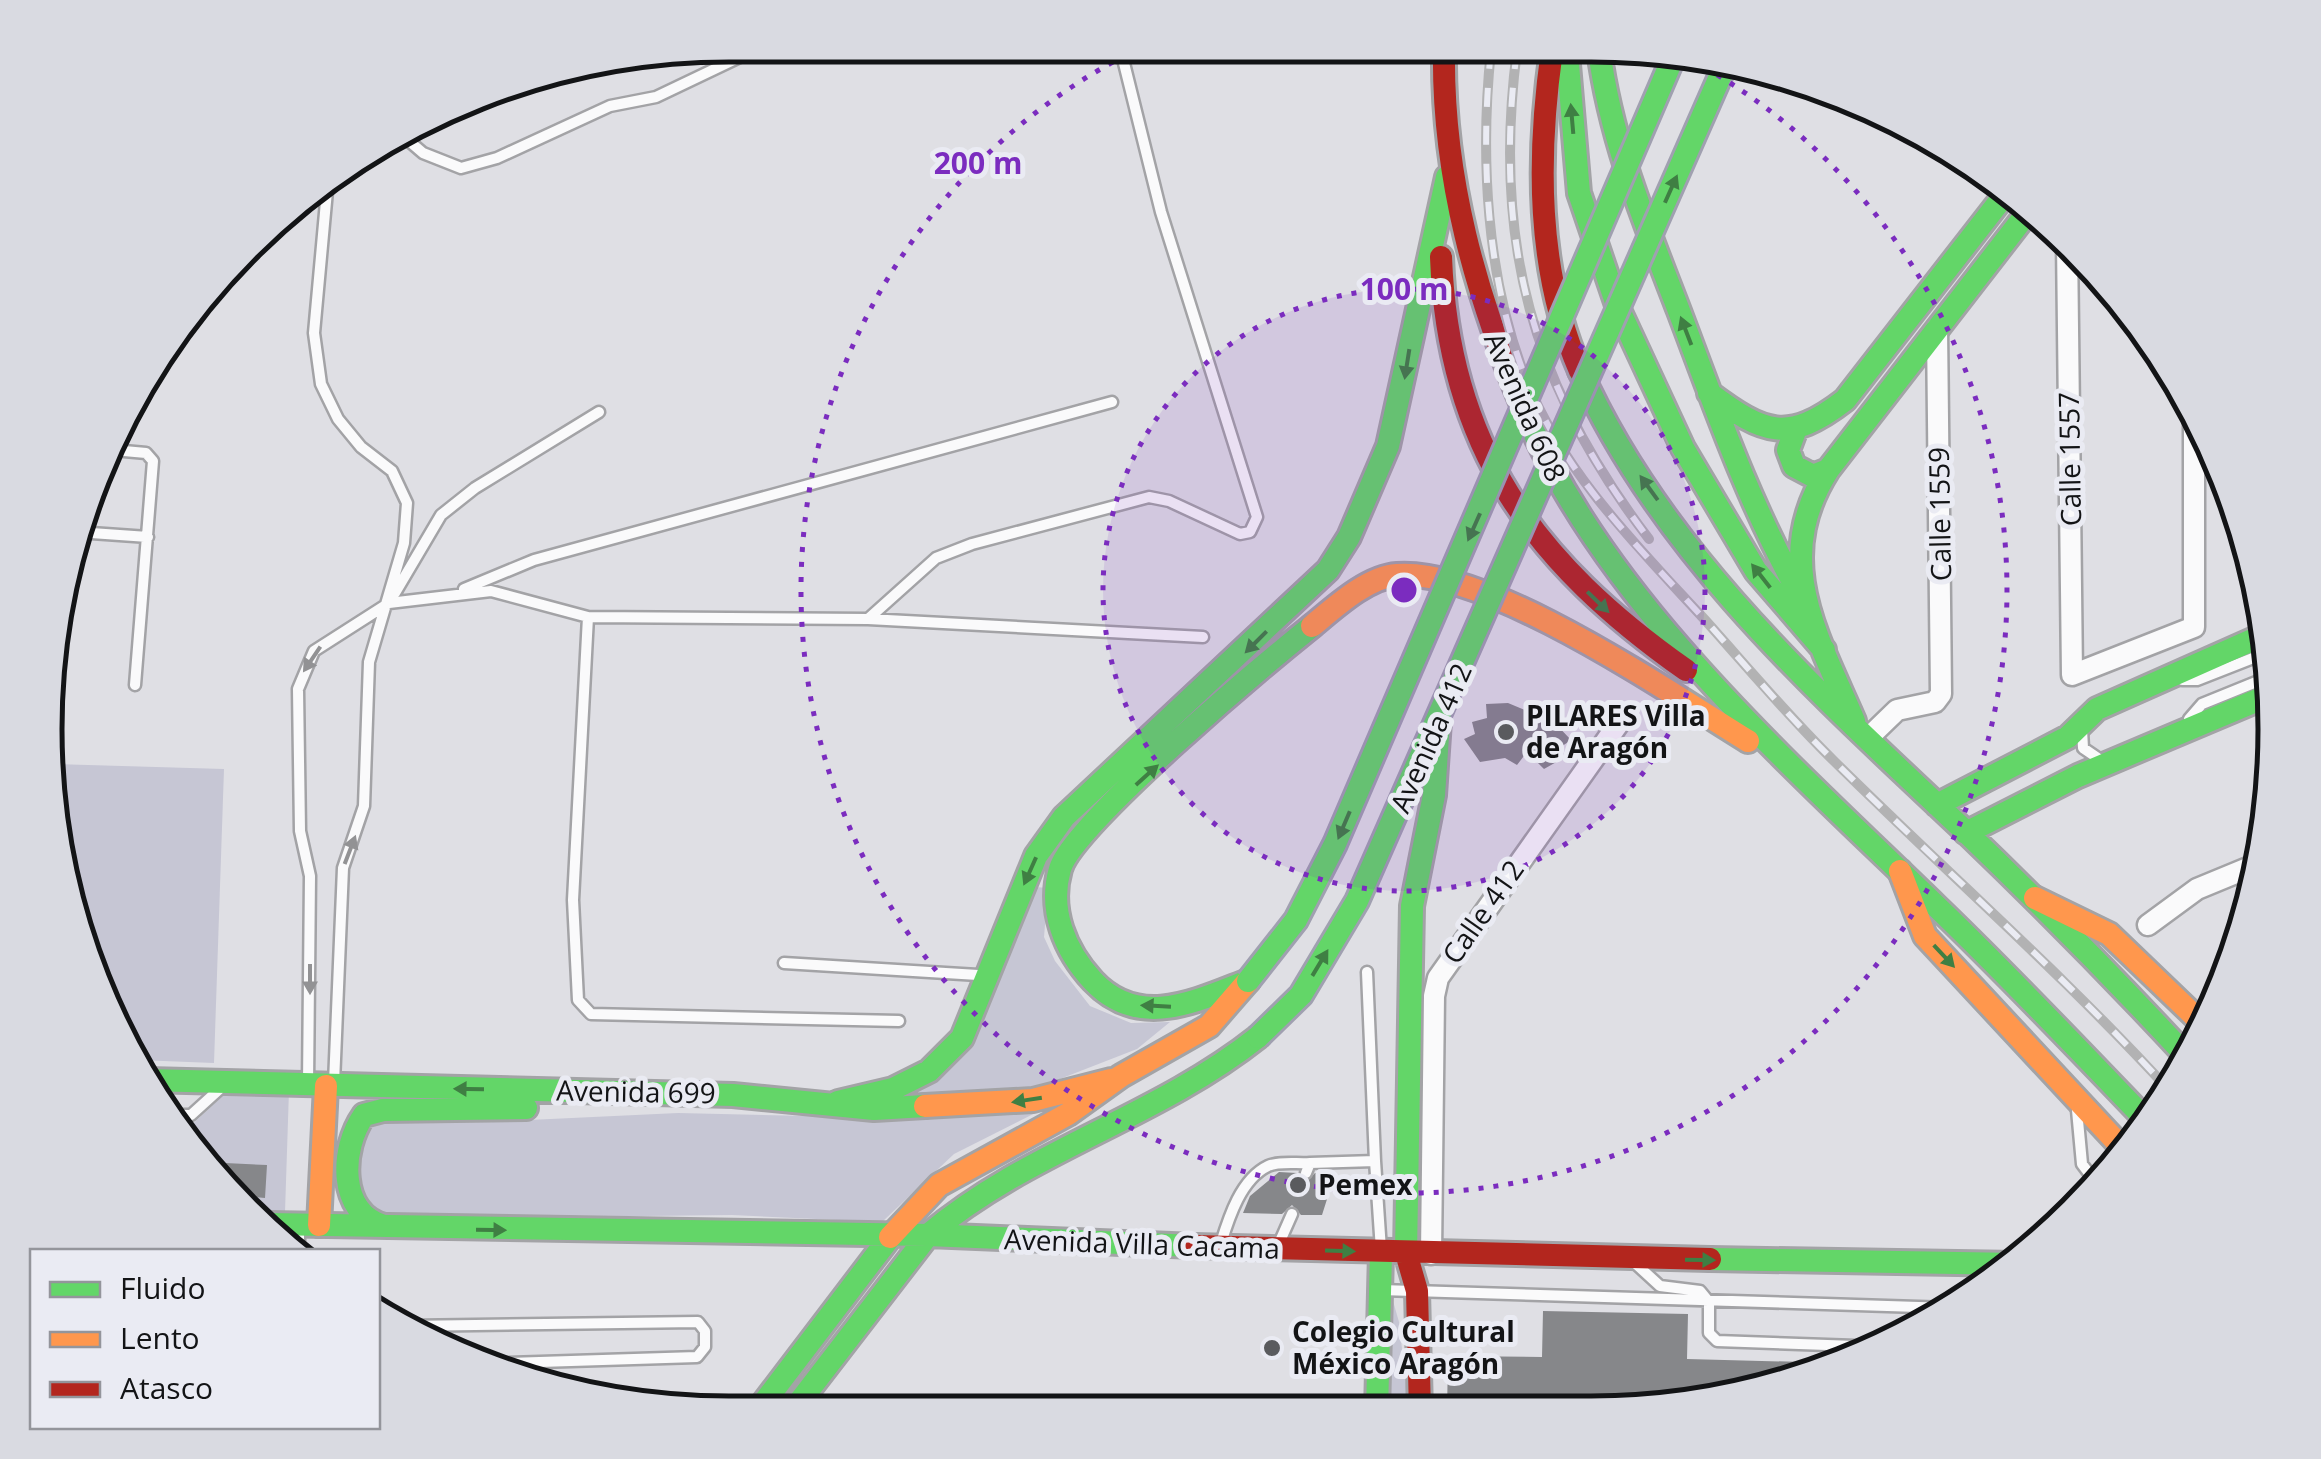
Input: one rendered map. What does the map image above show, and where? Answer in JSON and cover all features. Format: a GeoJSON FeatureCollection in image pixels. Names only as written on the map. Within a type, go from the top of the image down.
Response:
{"type":"FeatureCollection","features":[{"type":"Feature","properties":{"kind":"main road","name":"Avenida 608"},"geometry":{"type":"LineString","coordinates":[[1440,62],[1450,166],[1474,281],[1500,364],[1534,438],[1571,504],[1735,710],[1787,764]]}},
{"type":"Feature","properties":{"kind":"main road"},"geometry":{"type":"LineString","coordinates":[[1551,62],[1542,146],[1544,218],[1575,354],[1594,403],[1620,448],[1692,548],[1776,645],[1862,734],[2035,898],[2178,1047]]}},
{"type":"Feature","properties":{"kind":"main road"},"geometry":{"type":"LineString","coordinates":[[1567,62],[1579,193],[1618,308],[1683,448],[1756,571],[1824,650]]}},
{"type":"Feature","properties":{"kind":"main road"},"geometry":{"type":"LineString","coordinates":[[1600,62],[1606,106],[1621,158],[1724,440],[1774,552],[1810,612],[1862,734]]}},
{"type":"Feature","properties":{"kind":"main road","name":"Avenida 412"},"geometry":{"type":"LineString","coordinates":[[769,1396],[890,1237],[939,1185],[1068,1114],[1121,1076],[1210,1026],[1296,920],[1335,844],[1669,67]]}},
{"type":"Feature","properties":{"kind":"main road","name":"Avenida 412"},"geometry":{"type":"LineString","coordinates":[[804,1396],[928,1235],[956,1208],[995,1182],[1201,1080],[1258,1037],[1301,995],[1358,902],[1721,75]]}},
{"type":"Feature","properties":{"kind":"main road"},"geometry":{"type":"LineString","coordinates":[[1450,166],[1440,279],[1445,326],[1460,390],[1484,450],[1508,496],[1563,568],[1605,610],[1658,653],[1719,690]]}},
{"type":"Feature","properties":{"kind":"main road"},"geometry":{"type":"LineString","coordinates":[[838,1102],[893,1089],[929,1072],[962,1038],[1036,856],[1064,816],[1328,570],[1361,522],[1395,432],[1416,308],[1450,166]]}},
{"type":"Feature","properties":{"kind":"main road"},"geometry":{"type":"LineString","coordinates":[[1828,470],[1813,476],[1794,466],[1788,450],[1794,434],[1820,420],[1844,400],[2000,201]]}},
{"type":"Feature","properties":{"kind":"main road"},"geometry":{"type":"LineString","coordinates":[[1810,612],[1801,558],[1802,522],[1828,470],[2022,220]]}},
{"type":"Feature","properties":{"kind":"main road"},"geometry":{"type":"LineString","coordinates":[[1709,393],[1749,423],[1794,434]]}},
{"type":"Feature","properties":{"kind":"main road"},"geometry":{"type":"LineString","coordinates":[[1248,981],[1166,1010],[1119,1002],[1081,971],[1060,930],[1054,900],[1058,870],[1070,846],[1089,826],[1324,616],[1391,575],[1419,574],[1483,594],[1544,622],[1787,764],[2004,971],[2138,1111]]}},
{"type":"Feature","properties":{"kind":"main road"},"geometry":{"type":"LineString","coordinates":[[1937,804],[2068,737],[2097,709],[2253,640]]}},
{"type":"Feature","properties":{"kind":"main road"},"geometry":{"type":"LineString","coordinates":[[1966,833],[2078,776],[2257,700]]}},
{"type":"Feature","properties":{"kind":"main road"},"geometry":{"type":"LineString","coordinates":[[1420,1396],[1417,1292],[1406,1253],[1412,906],[1434,795],[1439,721]]}},
{"type":"Feature","properties":{"kind":"main road"},"geometry":{"type":"LineString","coordinates":[[2068,737],[2078,776]]}},
{"type":"Feature","properties":{"kind":"main road"},"geometry":{"type":"LineString","coordinates":[[1900,871],[1925,936],[2117,1141]]}},
{"type":"Feature","properties":{"kind":"main road"},"geometry":{"type":"LineString","coordinates":[[2035,898],[2073,909],[2108,930],[2194,1015]]}},
{"type":"Feature","properties":{"kind":"main road","name":"Avenida 699"},"geometry":{"type":"LineString","coordinates":[[163,1080],[671,1093],[838,1102],[874,1109],[970,1107],[1033,1100],[1121,1076]]}},
{"type":"Feature","properties":{"kind":"main road"},"geometry":{"type":"LineString","coordinates":[[309,1225],[323,1085]]}},
{"type":"Feature","properties":{"kind":"main road"},"geometry":{"type":"LineString","coordinates":[[393,1228],[359,1215],[350,1200],[351,1138],[364,1115],[383,1110],[617,1106],[671,1093]]}},
{"type":"Feature","properties":{"kind":"main road","name":"Avenida Villa Cacama"},"geometry":{"type":"LineString","coordinates":[[283,1224],[928,1235],[1381,1253],[1991,1264]]}},
{"type":"Feature","properties":{"kind":"main road"},"geometry":{"type":"LineString","coordinates":[[1377,1396],[1381,1253]]}},
{"type":"Feature","properties":{"kind":"street","name":"Calle 1557"},"geometry":{"type":"LineString","coordinates":[[2068,264],[2072,676],[2194,627],[2194,443]]}},
{"type":"Feature","properties":{"kind":"street","name":"Calle 1559"},"geometry":{"type":"LineString","coordinates":[[1862,734],[1897,710],[1938,699],[1938,328]]}},
{"type":"Feature","properties":{"kind":"street","name":"Calle 412"},"geometry":{"type":"LineString","coordinates":[[1432,1254],[1434,996],[1438,978],[1621,720]]}},
{"type":"Feature","properties":{"kind":"street"},"geometry":{"type":"LineString","coordinates":[[2148,924],[2197,889],[2244,869]]}},
{"type":"Feature","properties":{"kind":"lane"},"geometry":{"type":"LineString","coordinates":[[413,143],[461,168],[496,158],[610,106],[671,91],[730,62]]}},
{"type":"Feature","properties":{"kind":"lane"},"geometry":{"type":"LineString","coordinates":[[868,619],[936,558],[972,544],[1150,497],[1169,500],[1240,534],[1255,524],[1257,516],[1160,212],[1123,62]]}},
{"type":"Feature","properties":{"kind":"lane"},"geometry":{"type":"LineString","coordinates":[[323,1085],[343,868],[364,806],[369,662],[404,543],[407,503],[392,471],[360,447],[338,420],[320,384],[314,333],[326,198]]}},
{"type":"Feature","properties":{"kind":"lane"},"geometry":{"type":"LineString","coordinates":[[454,594],[534,560],[1112,402]]}},
{"type":"Feature","properties":{"kind":"lane"},"geometry":{"type":"LineString","coordinates":[[389,603],[441,515],[475,488],[600,412]]}},
{"type":"Feature","properties":{"kind":"lane"},"geometry":{"type":"LineString","coordinates":[[124,451],[146,452],[154,461],[136,685]]}},
{"type":"Feature","properties":{"kind":"lane"},"geometry":{"type":"LineString","coordinates":[[92,533],[148,537]]}},
{"type":"Feature","properties":{"kind":"lane"},"geometry":{"type":"LineString","coordinates":[[323,1085],[310,876],[299,813],[298,689],[314,651],[389,603],[491,591],[588,617],[868,619],[1203,637]]}},
{"type":"Feature","properties":{"kind":"lane"},"geometry":{"type":"LineString","coordinates":[[588,617],[574,900],[578,1000],[583,1009],[591,1014],[899,1021]]}},
{"type":"Feature","properties":{"kind":"lane"},"geometry":{"type":"LineString","coordinates":[[2172,675],[2196,680],[2254,657]]}},
{"type":"Feature","properties":{"kind":"lane"},"geometry":{"type":"LineString","coordinates":[[2180,733],[2202,704],[2257,682]]}},
{"type":"Feature","properties":{"kind":"lane"},"geometry":{"type":"LineString","coordinates":[[2097,709],[2080,733],[2082,748],[2092,758],[2115,762]]}},
{"type":"Feature","properties":{"kind":"lane"},"geometry":{"type":"LineString","coordinates":[[784,963],[987,976]]}},
{"type":"Feature","properties":{"kind":"lane"},"geometry":{"type":"LineString","coordinates":[[1367,972],[1381,1253]]}},
{"type":"Feature","properties":{"kind":"lane"},"geometry":{"type":"LineString","coordinates":[[186,1116],[191,1116],[227,1082]]}},
{"type":"Feature","properties":{"kind":"lane"},"geometry":{"type":"LineString","coordinates":[[2076,1094],[2082,1164],[2089,1173]]}},
{"type":"Feature","properties":{"kind":"lane"},"geometry":{"type":"LineString","coordinates":[[1220,1246],[1235,1203],[1270,1165],[1308,1168],[1375,1161]]}},
{"type":"Feature","properties":{"kind":"lane"},"geometry":{"type":"LineString","coordinates":[[1277,1249],[1292,1214]]}},
{"type":"Feature","properties":{"kind":"lane"},"geometry":{"type":"LineString","coordinates":[[303,1242],[309,1225]]}},
{"type":"Feature","properties":{"kind":"lane"},"geometry":{"type":"LineString","coordinates":[[1633,1259],[1660,1286],[1695,1289],[1709,1302],[1709,1333],[1722,1342],[1847,1346]]}},
{"type":"Feature","properties":{"kind":"lane"},"geometry":{"type":"LineString","coordinates":[[1380,1290],[1924,1307]]}},
{"type":"Feature","properties":{"kind":"lane"},"geometry":{"type":"LineString","coordinates":[[430,1326],[698,1322],[705,1331],[704,1346],[697,1356],[520,1362]]}},
{"type":"Feature","properties":{"kind":"shaded area"},"geometry":{"type":"Polygon","coordinates":[[[64,764],[224,769],[214,1063],[151,1060],[131,1025],[85,902],[68,817],[64,764]]]}},
{"type":"Feature","properties":{"kind":"shaded area"},"geometry":{"type":"Polygon","coordinates":[[[1035,887],[1048,888],[1044,937],[1055,961],[1090,1006],[1131,1023],[1170,1022],[1137,1049],[1029,1091],[902,1099],[925,1087],[1035,887]]]}},
{"type":"Feature","properties":{"kind":"shaded area"},"geometry":{"type":"Polygon","coordinates":[[[230,1089],[289,1090],[285,1212],[269,1211],[258,1201],[192,1125],[230,1089]]]}},
{"type":"Feature","properties":{"kind":"shaded area"},"geometry":{"type":"Polygon","coordinates":[[[1055,1103],[954,1154],[882,1222],[732,1215],[371,1219],[355,1193],[356,1137],[380,1119],[508,1121],[678,1113],[900,1118],[1055,1103]]]}},
{"type":"Feature","properties":{"kind":"shaded area"},"geometry":{"type":"Polygon","coordinates":[[[1393,1301],[1407,1396],[1390,1396],[1393,1301]]]}},
{"type":"Feature","properties":{"kind":"building"},"geometry":{"type":"Polygon","coordinates":[[[1508,703],[1554,722],[1571,740],[1558,749],[1560,760],[1544,769],[1527,752],[1517,765],[1505,758],[1480,762],[1464,739],[1475,734],[1472,722],[1487,718],[1486,704],[1508,703]]]}},
{"type":"Feature","properties":{"kind":"building"},"geometry":{"type":"Polygon","coordinates":[[[225,1165],[267,1165],[265,1198],[254,1197],[225,1165]]]}},
{"type":"Feature","properties":{"kind":"building","name":"Pemex"},"geometry":{"type":"Polygon","coordinates":[[[1279,1172],[1297,1173],[1306,1182],[1315,1173],[1335,1174],[1322,1215],[1301,1215],[1292,1205],[1282,1214],[1243,1213],[1250,1196],[1279,1172]]]}},
{"type":"Feature","properties":{"kind":"building"},"geometry":{"type":"Polygon","coordinates":[[[1543,1311],[1688,1314],[1687,1359],[1803,1362],[1679,1391],[1591,1396],[1447,1396],[1448,1356],[1542,1357],[1543,1311]]]}},
{"type":"Feature","properties":{"kind":"railway"},"geometry":{"type":"LineString","coordinates":[[1490,62],[1486,132],[1489,216],[1502,300],[1526,379],[1542,414],[1582,478],[1629,537],[1801,727],[2159,1079]]}},
{"type":"Feature","properties":{"kind":"railway"},"geometry":{"type":"LineString","coordinates":[[1516,62],[1511,186],[1517,249],[1530,309],[1549,368],[1576,425],[1649,539]]}},
{"type":"Feature","properties":{"kind":"traffic: fast"},"geometry":{"type":"LineString","coordinates":[[1568,62],[1579,193],[1618,308],[1683,448],[1756,571],[1824,650]]}},
{"type":"Feature","properties":{"kind":"traffic: fast"},"geometry":{"type":"LineString","coordinates":[[1601,62],[1612,118],[1642,215],[1735,457],[1802,598]]}},
{"type":"Feature","properties":{"kind":"traffic: fast"},"geometry":{"type":"LineString","coordinates":[[1248,981],[1296,920],[1335,844],[1669,67]]}},
{"type":"Feature","properties":{"kind":"traffic: fast"},"geometry":{"type":"LineString","coordinates":[[1258,1037],[1301,995],[1357,901],[1721,75]]}},
{"type":"Feature","properties":{"kind":"traffic: fast"},"geometry":{"type":"LineString","coordinates":[[838,1102],[893,1089],[929,1071],[962,1038],[1036,856],[1064,817],[1328,570],[1349,537],[1388,446],[1447,177]]}},
{"type":"Feature","properties":{"kind":"traffic: fast"},"geometry":{"type":"LineString","coordinates":[[1709,393],[1745,418],[1776,428],[1791,428],[1825,414],[1845,400],[2000,201]]}},
{"type":"Feature","properties":{"kind":"traffic: fast"},"geometry":{"type":"LineString","coordinates":[[1854,721],[1805,596],[1801,566],[1811,503],[1828,470],[2022,220]]}},
{"type":"Feature","properties":{"kind":"traffic: fast"},"geometry":{"type":"LineString","coordinates":[[1580,371],[1614,438],[1655,502],[1750,620],[2051,916],[2178,1047]]}},
{"type":"Feature","properties":{"kind":"traffic: fast"},"geometry":{"type":"LineString","coordinates":[[1525,412],[1559,482],[1602,549],[1706,677],[2138,1112]]}},
{"type":"Feature","properties":{"kind":"traffic: fast"},"geometry":{"type":"LineString","coordinates":[[1794,434],[1788,450],[1794,466],[1813,476],[1828,470]]}},
{"type":"Feature","properties":{"kind":"traffic: fast"},"geometry":{"type":"LineString","coordinates":[[1248,981],[1168,1007],[1149,1008],[1111,996],[1083,969],[1067,943],[1058,915],[1057,884],[1060,869],[1073,847],[1098,817],[1174,744],[1312,626]]}},
{"type":"Feature","properties":{"kind":"traffic: fast"},"geometry":{"type":"LineString","coordinates":[[1937,805],[2068,737],[2097,709],[2253,640]]}},
{"type":"Feature","properties":{"kind":"traffic: fast"},"geometry":{"type":"LineString","coordinates":[[1966,833],[2078,776],[2257,700]]}},
{"type":"Feature","properties":{"kind":"traffic: fast"},"geometry":{"type":"LineString","coordinates":[[1406,1253],[1412,906],[1434,795],[1439,721]]}},
{"type":"Feature","properties":{"kind":"traffic: fast"},"geometry":{"type":"LineString","coordinates":[[928,1235],[1007,1180],[1177,1090],[1258,1037]]}},
{"type":"Feature","properties":{"kind":"traffic: fast"},"geometry":{"type":"LineString","coordinates":[[163,1080],[733,1095],[874,1109],[925,1106]]}},
{"type":"Feature","properties":{"kind":"traffic: fast"},"geometry":{"type":"LineString","coordinates":[[384,1226],[358,1208],[348,1178],[351,1145],[364,1115],[383,1110],[526,1108]]}},
{"type":"Feature","properties":{"kind":"traffic: fast"},"geometry":{"type":"LineString","coordinates":[[283,1224],[928,1235],[1195,1246]]}},
{"type":"Feature","properties":{"kind":"traffic: fast"},"geometry":{"type":"LineString","coordinates":[[804,1396],[928,1235]]}},
{"type":"Feature","properties":{"kind":"traffic: fast"},"geometry":{"type":"LineString","coordinates":[[769,1396],[890,1237]]}},
{"type":"Feature","properties":{"kind":"traffic: fast"},"geometry":{"type":"LineString","coordinates":[[1377,1396],[1381,1253]]}},
{"type":"Feature","properties":{"kind":"traffic: fast"},"geometry":{"type":"LineString","coordinates":[[1710,1259],[1991,1264]]}},
{"type":"Feature","properties":{"kind":"traffic: slow"},"geometry":{"type":"LineString","coordinates":[[1312,626],[1374,581],[1397,575],[1435,578],[1479,591],[1577,637],[1748,741]]}},
{"type":"Feature","properties":{"kind":"traffic: slow"},"geometry":{"type":"LineString","coordinates":[[1900,871],[1925,936],[2116,1142]]}},
{"type":"Feature","properties":{"kind":"traffic: slow"},"geometry":{"type":"LineString","coordinates":[[2035,898],[2109,934],[2194,1016]]}},
{"type":"Feature","properties":{"kind":"traffic: slow"},"geometry":{"type":"LineString","coordinates":[[890,1237],[939,1185],[1068,1114],[1121,1076],[1209,1026],[1248,981]]}},
{"type":"Feature","properties":{"kind":"traffic: slow"},"geometry":{"type":"LineString","coordinates":[[925,1106],[1033,1100],[1111,1080]]}},
{"type":"Feature","properties":{"kind":"traffic: slow"},"geometry":{"type":"LineString","coordinates":[[319,1225],[326,1086]]}},
{"type":"Feature","properties":{"kind":"traffic: jam"},"geometry":{"type":"LineString","coordinates":[[1444,62],[1449,143],[1465,235],[1491,324],[1525,412]]}},
{"type":"Feature","properties":{"kind":"traffic: jam"},"geometry":{"type":"LineString","coordinates":[[1550,62],[1544,131],[1544,213],[1555,294],[1580,371]]}},
{"type":"Feature","properties":{"kind":"traffic: jam"},"geometry":{"type":"LineString","coordinates":[[1441,257],[1447,325],[1461,387],[1482,443],[1509,495],[1585,587],[1686,670]]}},
{"type":"Feature","properties":{"kind":"traffic: jam"},"geometry":{"type":"LineString","coordinates":[[1195,1246],[1710,1259]]}},
{"type":"Feature","properties":{"kind":"traffic: jam"},"geometry":{"type":"LineString","coordinates":[[1406,1253],[1417,1291],[1420,1396]]}},
{"type":"Feature","properties":{"kind":"place","name":"PILARES Villa de Aragón"},"geometry":{"type":"Point","coordinates":[1506,732]}},
{"type":"Feature","properties":{"kind":"place","name":"Pemex"},"geometry":{"type":"Point","coordinates":[1298,1185]}},
{"type":"Feature","properties":{"kind":"place","name":"Colegio Cultural México Aragón"},"geometry":{"type":"Point","coordinates":[1272,1348]}}]}
